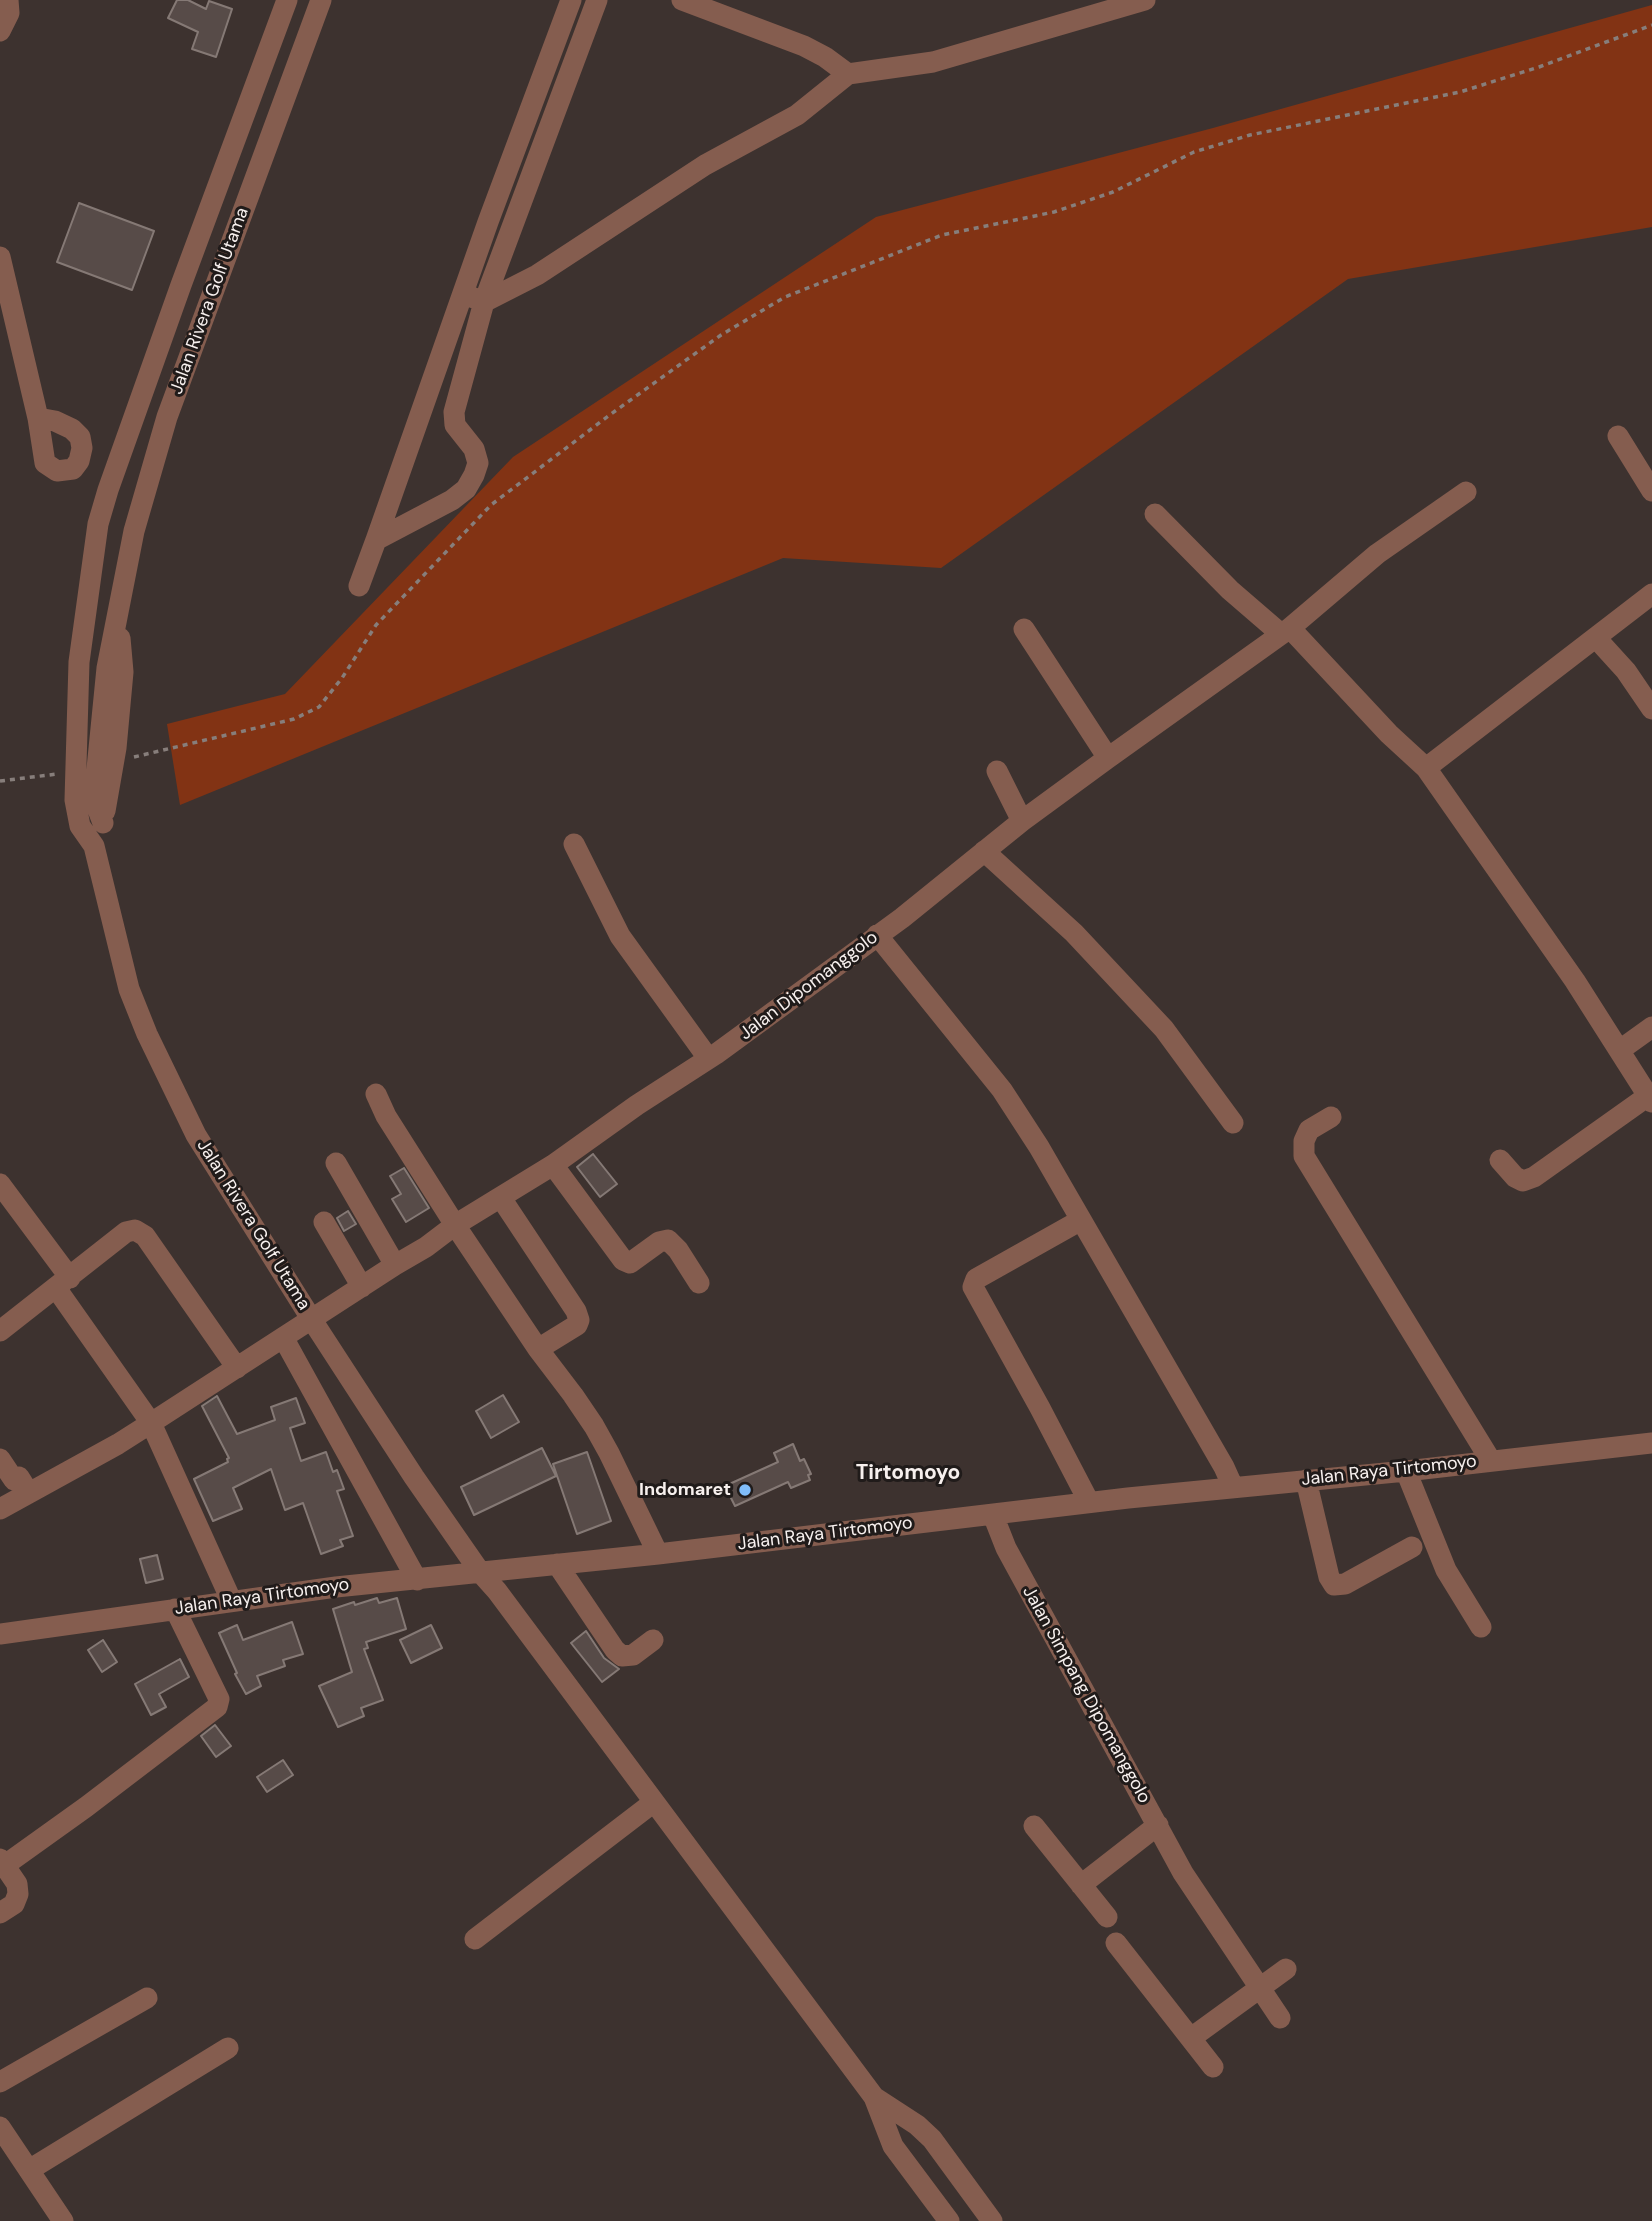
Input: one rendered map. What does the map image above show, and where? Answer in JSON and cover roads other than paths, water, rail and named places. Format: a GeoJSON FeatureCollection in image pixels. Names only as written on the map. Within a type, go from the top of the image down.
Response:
{"type":"FeatureCollection","features":[{"type":"Feature","properties":{"kind":"street","name":"Jalan Rivera Golf Utama"},"geometry":{"type":"LineString","coordinates":[[287,0],[108,489],[99,524],[79,662],[75,800],[80,826],[96,855],[130,989],[147,1034],[196,1135],[414,1478],[480,1572],[497,1591],[874,2097]]}},
{"type":"Feature","properties":{"kind":"street","name":"Jalan Rivera Golf Utama"},"geometry":{"type":"LineString","coordinates":[[103,824],[94,799],[107,668],[134,531],[167,417],[321,0]]}},
{"type":"Feature","properties":{"kind":"street"},"geometry":{"type":"LineString","coordinates":[[376,540],[452,500],[466,489],[474,475],[478,463],[474,449],[455,425],[454,412],[488,222],[571,0]]}},
{"type":"Feature","properties":{"kind":"street"},"geometry":{"type":"LineString","coordinates":[[359,586],[597,0]]}},
{"type":"Feature","properties":{"kind":"street"},"geometry":{"type":"LineString","coordinates":[[682,0],[804,46],[848,74]]}},
{"type":"Feature","properties":{"kind":"street"},"geometry":{"type":"LineString","coordinates":[[474,298],[537,275],[705,165],[797,115],[848,74],[933,62],[1145,0]]}},
{"type":"Feature","properties":{"kind":"street"},"geometry":{"type":"LineString","coordinates":[[0,31],[6,22],[9,1]]}},
{"type":"Feature","properties":{"kind":"street"},"geometry":{"type":"LineString","coordinates":[[0,257],[38,418]]}},
{"type":"Feature","properties":{"kind":"street"},"geometry":{"type":"LineString","coordinates":[[1618,436],[1652,491]]}},
{"type":"Feature","properties":{"kind":"street","name":"Jalan Dipomanggolo"},"geometry":{"type":"LineString","coordinates":[[0,1509],[118,1444],[284,1339],[426,1247],[455,1225],[553,1165],[782,1007],[902,918],[1022,821],[1285,631],[1377,554],[1466,492]]}},
{"type":"Feature","properties":{"kind":"street"},"geometry":{"type":"LineString","coordinates":[[1155,514],[1230,590],[1285,631],[1426,768],[1575,981],[1650,1099],[1534,1177],[1523,1181],[1515,1177],[1500,1160]]}},
{"type":"Feature","properties":{"kind":"street"},"geometry":{"type":"LineString","coordinates":[[99,524],[134,531]]}},
{"type":"Feature","properties":{"kind":"street"},"geometry":{"type":"LineString","coordinates":[[1426,768],[1652,594]]}},
{"type":"Feature","properties":{"kind":"street","name":"Jalan Rivera Golf Utama"},"geometry":{"type":"LineString","coordinates":[[80,826],[88,797],[98,632],[87,604]]}},
{"type":"Feature","properties":{"kind":"street","name":"Jalan Rivera Golf Utama"},"geometry":{"type":"LineString","coordinates":[[96,855],[114,762],[123,672],[118,608]]}},
{"type":"Feature","properties":{"kind":"street"},"geometry":{"type":"LineString","coordinates":[[1024,629],[1108,758]]}},
{"type":"Feature","properties":{"kind":"street"},"geometry":{"type":"LineString","coordinates":[[1596,638],[1626,671],[1652,709]]}},
{"type":"Feature","properties":{"kind":"street"},"geometry":{"type":"LineString","coordinates":[[998,771],[1022,821]]}},
{"type":"Feature","properties":{"kind":"street"},"geometry":{"type":"LineString","coordinates":[[574,844],[620,936],[708,1058]]}},
{"type":"Feature","properties":{"kind":"street"},"geometry":{"type":"LineString","coordinates":[[984,851],[1074,933],[1164,1029],[1233,1123]]}},
{"type":"Feature","properties":{"kind":"street"},"geometry":{"type":"LineString","coordinates":[[877,935],[1002,1090],[1040,1147],[1233,1487]]}},
{"type":"Feature","properties":{"kind":"street"},"geometry":{"type":"LineString","coordinates":[[1619,1050],[1652,1027]]}},
{"type":"Feature","properties":{"kind":"street"},"geometry":{"type":"LineString","coordinates":[[376,1094],[386,1116],[455,1225],[538,1349],[594,1426],[658,1554]]}},
{"type":"Feature","properties":{"kind":"street"},"geometry":{"type":"LineString","coordinates":[[1331,1117],[1309,1130],[1304,1141],[1304,1156],[1491,1461]]}},
{"type":"Feature","properties":{"kind":"street"},"geometry":{"type":"LineString","coordinates":[[336,1164],[395,1265]]}},
{"type":"Feature","properties":{"kind":"street"},"geometry":{"type":"LineString","coordinates":[[553,1165],[622,1260],[630,1263],[659,1242],[668,1240],[678,1250],[699,1283]]}},
{"type":"Feature","properties":{"kind":"street"},"geometry":{"type":"LineString","coordinates":[[0,1184],[151,1423],[231,1600]]}},
{"type":"Feature","properties":{"kind":"street"},"geometry":{"type":"LineString","coordinates":[[500,1198],[576,1311],[579,1320],[577,1325],[538,1349]]}},
{"type":"Feature","properties":{"kind":"street"},"geometry":{"type":"LineString","coordinates":[[1081,1220],[976,1279],[973,1287],[1088,1502]]}},
{"type":"Feature","properties":{"kind":"street"},"geometry":{"type":"LineString","coordinates":[[324,1222],[362,1287]]}},
{"type":"Feature","properties":{"kind":"street"},"geometry":{"type":"LineString","coordinates":[[0,1331],[126,1232],[135,1230],[145,1236],[237,1368]]}},
{"type":"Feature","properties":{"kind":"street"},"geometry":{"type":"LineString","coordinates":[[284,1339],[417,1580]]}},
{"type":"Feature","properties":{"kind":"street","name":"Jalan Raya Tirtomoyo"},"geometry":{"type":"LineString","coordinates":[[0,1634],[336,1587],[658,1554],[1088,1502],[1406,1471],[1652,1443]]}},
{"type":"Feature","properties":{"kind":"street"},"geometry":{"type":"LineString","coordinates":[[0,1459],[14,1480],[19,1477],[29,1493]]}},
{"type":"Feature","properties":{"kind":"street"},"geometry":{"type":"LineString","coordinates":[[1406,1471],[1446,1570],[1481,1627]]}},
{"type":"Feature","properties":{"kind":"street"},"geometry":{"type":"LineString","coordinates":[[1306,1480],[1329,1577],[1334,1585],[1345,1584],[1412,1547]]}},
{"type":"Feature","properties":{"kind":"street","name":"Jalan Simpang Dipomanggolo"},"geometry":{"type":"LineString","coordinates":[[993,1515],[1006,1548],[1183,1873],[1280,2018]]}},
{"type":"Feature","properties":{"kind":"street"},"geometry":{"type":"LineString","coordinates":[[557,1564],[615,1650],[622,1656],[633,1655],[653,1640]]}},
{"type":"Feature","properties":{"kind":"street"},"geometry":{"type":"LineString","coordinates":[[0,1913],[14,1904],[18,1894],[17,1884],[2,1862],[86,1807],[217,1707],[219,1699],[175,1609]]}},
{"type":"Feature","properties":{"kind":"street"},"geometry":{"type":"LineString","coordinates":[[475,1940],[654,1802]]}},
{"type":"Feature","properties":{"kind":"street"},"geometry":{"type":"LineString","coordinates":[[1081,1885],[1158,1825]]}},
{"type":"Feature","properties":{"kind":"street"},"geometry":{"type":"LineString","coordinates":[[1034,1826],[1107,1916]]}},
{"type":"Feature","properties":{"kind":"street"},"geometry":{"type":"LineString","coordinates":[[1116,1943],[1213,2067]]}},
{"type":"Feature","properties":{"kind":"street"},"geometry":{"type":"LineString","coordinates":[[1191,2038],[1286,1969]]}},
{"type":"Feature","properties":{"kind":"street"},"geometry":{"type":"LineString","coordinates":[[0,2082],[147,1998]]}},
{"type":"Feature","properties":{"kind":"street"},"geometry":{"type":"LineString","coordinates":[[16,2160],[228,2048]]}},
{"type":"Feature","properties":{"kind":"street"},"geometry":{"type":"LineString","coordinates":[[874,2097],[893,2146],[949,2221]]}},
{"type":"Feature","properties":{"kind":"street"},"geometry":{"type":"LineString","coordinates":[[874,2097],[932,2139],[992,2221]]}},
{"type":"Feature","properties":{"kind":"street"},"geometry":{"type":"LineString","coordinates":[[0,2127],[16,2160],[63,2221]]}},
{"type":"Feature","properties":{"kind":"place","name":"Indomaret"},"geometry":{"type":"Point","coordinates":[745,1490]}},
{"type":"Feature","properties":{"kind":"district","name":"Tirtomoyo"},"geometry":{"type":"Point","coordinates":[908,1473]}}]}
